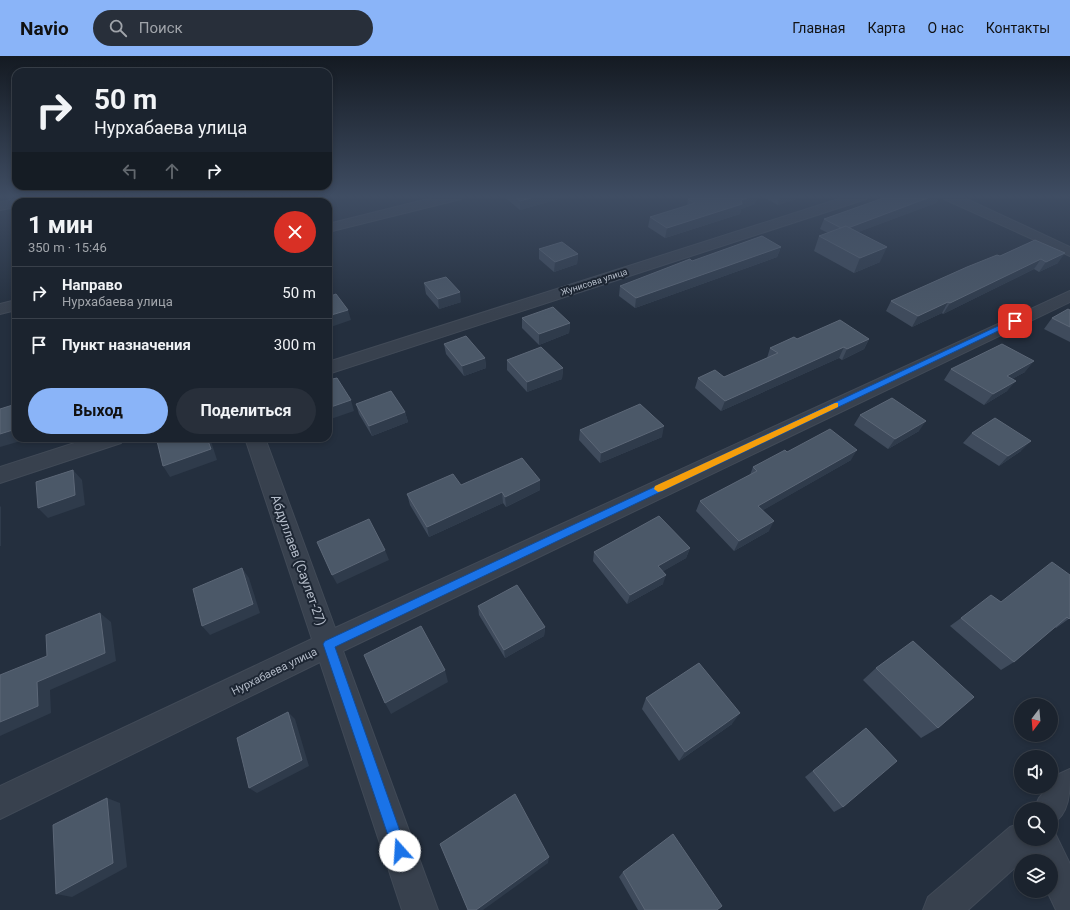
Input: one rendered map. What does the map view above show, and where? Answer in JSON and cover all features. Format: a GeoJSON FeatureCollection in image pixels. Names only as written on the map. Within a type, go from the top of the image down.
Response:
{"type":"FeatureCollection","features":[{"type":"Feature","properties":{"kind":"street","name":"Жунисова улица"},"geometry":{"type":"LineString","coordinates":[[332,367],[738,236]]}},
{"type":"Feature","properties":{"kind":"street"},"geometry":{"type":"LineString","coordinates":[[1035,236],[1070,252]]}},
{"type":"Feature","properties":{"kind":"street","name":"Нурхабаева улица"},"geometry":{"type":"LineString","coordinates":[[0,803],[329,644],[1070,296]]}},
{"type":"Feature","properties":{"kind":"street"},"geometry":{"type":"LineString","coordinates":[[0,309],[12,306]]}},
{"type":"Feature","properties":{"kind":"street"},"geometry":{"type":"LineString","coordinates":[[0,475],[102,442]]}},
{"type":"Feature","properties":{"kind":"street","name":"Абдуллаев (Саулет-27)"},"geometry":{"type":"LineString","coordinates":[[256,442],[329,644],[420,910]]}},
{"type":"Feature","properties":{"kind":"street"},"geometry":{"type":"LineString","coordinates":[[1056,802],[1070,785]]}},
{"type":"Feature","properties":{"kind":"street"},"geometry":{"type":"LineString","coordinates":[[941,910],[1014,846]]}},
{"type":"Feature","properties":{"kind":"street"},"geometry":{"type":"LineString","coordinates":[[1058,876],[1070,901]]}},
{"type":"Feature","properties":{"kind":"building"},"geometry":{"type":"Polygon","coordinates":[[[762,236],[781,247],[636,298],[620,286],[690,259],[692,261],[762,236]]]}},
{"type":"Feature","properties":{"kind":"building"},"geometry":{"type":"Polygon","coordinates":[[[819,236],[865,236],[887,247],[860,258],[819,236]]]}},
{"type":"Feature","properties":{"kind":"building"},"geometry":{"type":"Polygon","coordinates":[[[1035,240],[1065,253],[1046,262],[1041,259],[950,303],[948,302],[918,316],[891,301],[967,267],[997,255],[1000,256],[1035,240]]]}},
{"type":"Feature","properties":{"kind":"building"},"geometry":{"type":"Polygon","coordinates":[[[562,242],[578,254],[555,262],[539,249],[562,242]]]}},
{"type":"Feature","properties":{"kind":"building"},"geometry":{"type":"Polygon","coordinates":[[[446,277],[460,292],[438,299],[424,283],[446,277]]]}},
{"type":"Feature","properties":{"kind":"building"},"geometry":{"type":"Polygon","coordinates":[[[336,294],[348,310],[332,315],[332,296],[336,294]]]}},
{"type":"Feature","properties":{"kind":"building"},"geometry":{"type":"Polygon","coordinates":[[[553,307],[570,323],[539,334],[522,318],[553,307]]]}},
{"type":"Feature","properties":{"kind":"building"},"geometry":{"type":"Polygon","coordinates":[[[1068,309],[1070,310],[1070,327],[1052,318],[1068,309]]]}},
{"type":"Feature","properties":{"kind":"building"},"geometry":{"type":"Polygon","coordinates":[[[840,320],[869,339],[847,349],[844,347],[725,401],[698,378],[715,370],[724,377],[778,353],[770,348],[794,337],[797,339],[840,320]]]}},
{"type":"Feature","properties":{"kind":"building"},"geometry":{"type":"Polygon","coordinates":[[[466,336],[485,358],[462,366],[444,344],[466,336]]]}},
{"type":"Feature","properties":{"kind":"building"},"geometry":{"type":"Polygon","coordinates":[[[1002,344],[1034,361],[1007,376],[1016,381],[993,394],[951,369],[1002,344]]]}},
{"type":"Feature","properties":{"kind":"building"},"geometry":{"type":"Polygon","coordinates":[[[541,347],[563,368],[527,382],[507,360],[541,347]]]}},
{"type":"Feature","properties":{"kind":"building"},"geometry":{"type":"Polygon","coordinates":[[[337,378],[351,400],[332,407],[332,379],[337,378]]]}},
{"type":"Feature","properties":{"kind":"building"},"geometry":{"type":"Polygon","coordinates":[[[391,391],[405,412],[369,426],[356,404],[391,391]]]}},
{"type":"Feature","properties":{"kind":"building"},"geometry":{"type":"Polygon","coordinates":[[[892,398],[926,421],[895,439],[860,415],[892,398]]]}},
{"type":"Feature","properties":{"kind":"building"},"geometry":{"type":"Polygon","coordinates":[[[640,404],[664,426],[601,453],[580,430],[640,404]]]}},
{"type":"Feature","properties":{"kind":"building"},"geometry":{"type":"Polygon","coordinates":[[[12,405],[12,430],[0,434],[0,409],[12,405]]]}},
{"type":"Feature","properties":{"kind":"building"},"geometry":{"type":"Polygon","coordinates":[[[995,418],[1031,441],[1008,456],[972,433],[995,418]]]}},
{"type":"Feature","properties":{"kind":"building"},"geometry":{"type":"Polygon","coordinates":[[[830,429],[857,450],[758,506],[774,521],[739,541],[700,501],[757,471],[753,467],[785,450],[787,452],[830,429]]]}},
{"type":"Feature","properties":{"kind":"building"},"geometry":{"type":"Polygon","coordinates":[[[157,442],[208,442],[211,449],[163,466],[157,442]]]}},
{"type":"Feature","properties":{"kind":"building"},"geometry":{"type":"Polygon","coordinates":[[[522,458],[540,480],[505,497],[502,492],[427,527],[407,494],[453,474],[461,485],[522,458]]]}},
{"type":"Feature","properties":{"kind":"building"},"geometry":{"type":"Polygon","coordinates":[[[73,470],[75,495],[38,508],[36,482],[73,470]]]}},
{"type":"Feature","properties":{"kind":"building"},"geometry":{"type":"Polygon","coordinates":[[[659,516],[690,548],[658,566],[666,575],[630,595],[594,552],[659,516]]]}},
{"type":"Feature","properties":{"kind":"building"},"geometry":{"type":"Polygon","coordinates":[[[369,519],[385,550],[332,575],[317,542],[369,519]]]}},
{"type":"Feature","properties":{"kind":"building"},"geometry":{"type":"Polygon","coordinates":[[[1052,562],[1070,575],[1070,618],[1069,619],[1067,617],[1014,662],[961,618],[991,595],[1001,602],[1052,562]]]}},
{"type":"Feature","properties":{"kind":"building"},"geometry":{"type":"Polygon","coordinates":[[[242,568],[253,604],[202,626],[193,589],[242,568]]]}},
{"type":"Feature","properties":{"kind":"building"},"geometry":{"type":"Polygon","coordinates":[[[517,585],[545,627],[504,650],[478,606],[517,585]]]}},
{"type":"Feature","properties":{"kind":"building"},"geometry":{"type":"Polygon","coordinates":[[[100,613],[105,653],[37,682],[38,706],[0,722],[0,675],[47,656],[46,635],[100,613]]]}},
{"type":"Feature","properties":{"kind":"building"},"geometry":{"type":"Polygon","coordinates":[[[421,626],[445,670],[385,703],[364,655],[421,626]]]}},
{"type":"Feature","properties":{"kind":"building"},"geometry":{"type":"Polygon","coordinates":[[[913,641],[974,697],[938,728],[876,668],[913,641]]]}},
{"type":"Feature","properties":{"kind":"building"},"geometry":{"type":"Polygon","coordinates":[[[699,663],[740,713],[685,752],[646,698],[699,663]]]}},
{"type":"Feature","properties":{"kind":"building"},"geometry":{"type":"Polygon","coordinates":[[[288,712],[302,760],[249,788],[237,738],[288,712]]]}},
{"type":"Feature","properties":{"kind":"building"},"geometry":{"type":"Polygon","coordinates":[[[866,728],[897,761],[843,807],[813,771],[866,728]]]}},
{"type":"Feature","properties":{"kind":"building"},"geometry":{"type":"Polygon","coordinates":[[[515,794],[549,857],[476,910],[468,910],[440,844],[515,794]]]}},
{"type":"Feature","properties":{"kind":"building"},"geometry":{"type":"Polygon","coordinates":[[[107,798],[113,863],[56,894],[53,825],[107,798]]]}},
{"type":"Feature","properties":{"kind":"building"},"geometry":{"type":"Polygon","coordinates":[[[673,834],[722,906],[717,910],[645,910],[623,872],[673,834]]]}},
{"type":"Feature","properties":{"kind":"slow traffic"},"geometry":{"type":"LineString","coordinates":[[658,489],[835,405]]}},
{"type":"Feature","properties":{"kind":"route"},"geometry":{"type":"LineString","coordinates":[[400,851],[329,644],[1015,321]]}}]}
